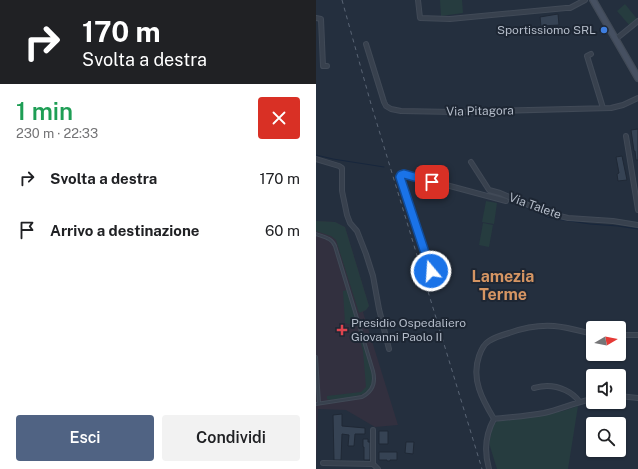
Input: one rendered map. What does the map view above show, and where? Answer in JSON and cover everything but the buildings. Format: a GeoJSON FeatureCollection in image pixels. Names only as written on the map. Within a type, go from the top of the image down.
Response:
{"type":"FeatureCollection","features":[{"type":"Feature","properties":{"kind":"main road"},"geometry":{"type":"LineString","coordinates":[[593,0],[638,78]]}},
{"type":"Feature","properties":{"kind":"street"},"geometry":{"type":"LineString","coordinates":[[418,0],[420,18],[442,19],[570,8],[585,0]]}},
{"type":"Feature","properties":{"kind":"street"},"geometry":{"type":"LineString","coordinates":[[316,18],[321,19],[322,66],[327,66]]}},
{"type":"Feature","properties":{"kind":"street"},"geometry":{"type":"LineString","coordinates":[[616,39],[638,22]]}},
{"type":"Feature","properties":{"kind":"street","name":"Via Pitagora"},"geometry":{"type":"LineString","coordinates":[[366,44],[386,106],[391,109],[401,111],[454,112],[611,108],[623,105],[638,98]]}},
{"type":"Feature","properties":{"kind":"street"},"geometry":{"type":"LineString","coordinates":[[591,54],[587,56],[603,108]]}},
{"type":"Feature","properties":{"kind":"street"},"geometry":{"type":"LineString","coordinates":[[626,136],[638,210]]}},
{"type":"Feature","properties":{"kind":"street"},"geometry":{"type":"LineString","coordinates":[[316,159],[340,166],[342,168],[342,191],[347,215],[357,231],[373,276],[379,309],[389,348]]}},
{"type":"Feature","properties":{"kind":"street"},"geometry":{"type":"LineString","coordinates":[[471,162],[489,190],[488,196]]}},
{"type":"Feature","properties":{"kind":"street"},"geometry":{"type":"LineString","coordinates":[[435,285],[400,177],[401,175],[404,174],[506,201]]}},
{"type":"Feature","properties":{"kind":"street","name":"Via Talete"},"geometry":{"type":"LineString","coordinates":[[489,190],[500,193],[547,213],[568,218],[638,226]]}},
{"type":"Feature","properties":{"kind":"street"},"geometry":{"type":"LineString","coordinates":[[494,419],[480,394],[476,378],[477,361],[484,345],[498,336],[529,327],[560,326],[586,332]]}},
{"type":"Feature","properties":{"kind":"street"},"geometry":{"type":"LineString","coordinates":[[626,335],[638,335]]}},
{"type":"Feature","properties":{"kind":"street"},"geometry":{"type":"LineString","coordinates":[[534,388],[547,386],[560,388],[574,394],[579,402]]}},
{"type":"Feature","properties":{"kind":"street"},"geometry":{"type":"LineString","coordinates":[[626,397],[638,398]]}},
{"type":"Feature","properties":{"kind":"street"},"geometry":{"type":"LineString","coordinates":[[494,419],[546,412],[586,400]]}},
{"type":"Feature","properties":{"kind":"street"},"geometry":{"type":"LineString","coordinates":[[489,469],[486,444],[489,427],[494,419]]}},
{"type":"Feature","properties":{"kind":"street"},"geometry":{"type":"LineString","coordinates":[[372,430],[373,464],[378,469]]}},
{"type":"Feature","properties":{"kind":"street"},"geometry":{"type":"LineString","coordinates":[[323,463],[373,464]]}},
{"type":"Feature","properties":{"kind":"lane"},"geometry":{"type":"LineString","coordinates":[[316,234],[330,239],[334,243],[374,371],[375,381],[372,389],[362,397],[318,404],[316,357]]}},
{"type":"Feature","properties":{"kind":"shaded area","name":"Presidio Ospedaliero Giovanni Paolo II"},"geometry":{"type":"Polygon","coordinates":[[[316,221],[335,222],[345,227],[369,306],[363,312],[398,425],[375,427],[346,410],[318,409],[316,467],[316,221]]]}},
{"type":"Feature","properties":{"kind":"green space"},"geometry":{"type":"Polygon","coordinates":[[[440,0],[462,0],[463,13],[441,16],[440,0]]]}},
{"type":"Feature","properties":{"kind":"green space"},"geometry":{"type":"Polygon","coordinates":[[[625,4],[638,20],[630,26],[617,11],[625,4]]]}},
{"type":"Feature","properties":{"kind":"green space"},"geometry":{"type":"Polygon","coordinates":[[[486,201],[497,203],[494,224],[482,222],[486,201]]]}},
{"type":"Feature","properties":{"kind":"green space"},"geometry":{"type":"Polygon","coordinates":[[[316,221],[335,222],[345,227],[369,306],[366,310],[359,313],[336,240],[331,236],[316,231],[316,221]]]}},
{"type":"Feature","properties":{"kind":"green space"},"geometry":{"type":"Polygon","coordinates":[[[483,223],[493,225],[489,247],[479,245],[483,223]]]}},
{"type":"Feature","properties":{"kind":"green space"},"geometry":{"type":"Polygon","coordinates":[[[347,290],[358,326],[345,323],[343,291],[347,290]]]}},
{"type":"Feature","properties":{"kind":"green space"},"geometry":{"type":"Polygon","coordinates":[[[359,335],[373,375],[373,382],[369,390],[364,394],[349,398],[327,399],[327,396],[361,392],[366,387],[363,351],[359,335]]]}},
{"type":"Feature","properties":{"kind":"green space"},"geometry":{"type":"Polygon","coordinates":[[[578,406],[568,469],[497,469],[489,443],[493,425],[499,420],[524,418],[563,411],[578,406]]]}},
{"type":"Feature","properties":{"kind":"waterway"},"geometry":{"type":"LineString","coordinates":[[316,155],[384,167]]}},
{"type":"Feature","properties":{"kind":"waterway"},"geometry":{"type":"LineString","coordinates":[[400,171],[406,172]]}},
{"type":"Feature","properties":{"kind":"waterway"},"geometry":{"type":"LineString","coordinates":[[426,178],[502,197],[556,219],[638,229]]}},
{"type":"Feature","properties":{"kind":"railway"},"geometry":{"type":"LineString","coordinates":[[342,0],[371,104],[482,469]]}},
{"type":"Feature","properties":{"kind":"place","name":"Sportissiomo SRL"},"geometry":{"type":"Point","coordinates":[604,30]}},
{"type":"Feature","properties":{"kind":"place","name":"Presidio Ospedaliero Giovanni Paolo II"},"geometry":{"type":"Point","coordinates":[342,330]}},
{"type":"Feature","properties":{"kind":"district","name":"Lamezia Terme"},"geometry":{"type":"Point","coordinates":[503,285]}},
{"type":"Feature","properties":{"kind":"route"},"geometry":{"type":"LineString","coordinates":[[431,271],[400,177],[404,174],[432,182]]}}]}
